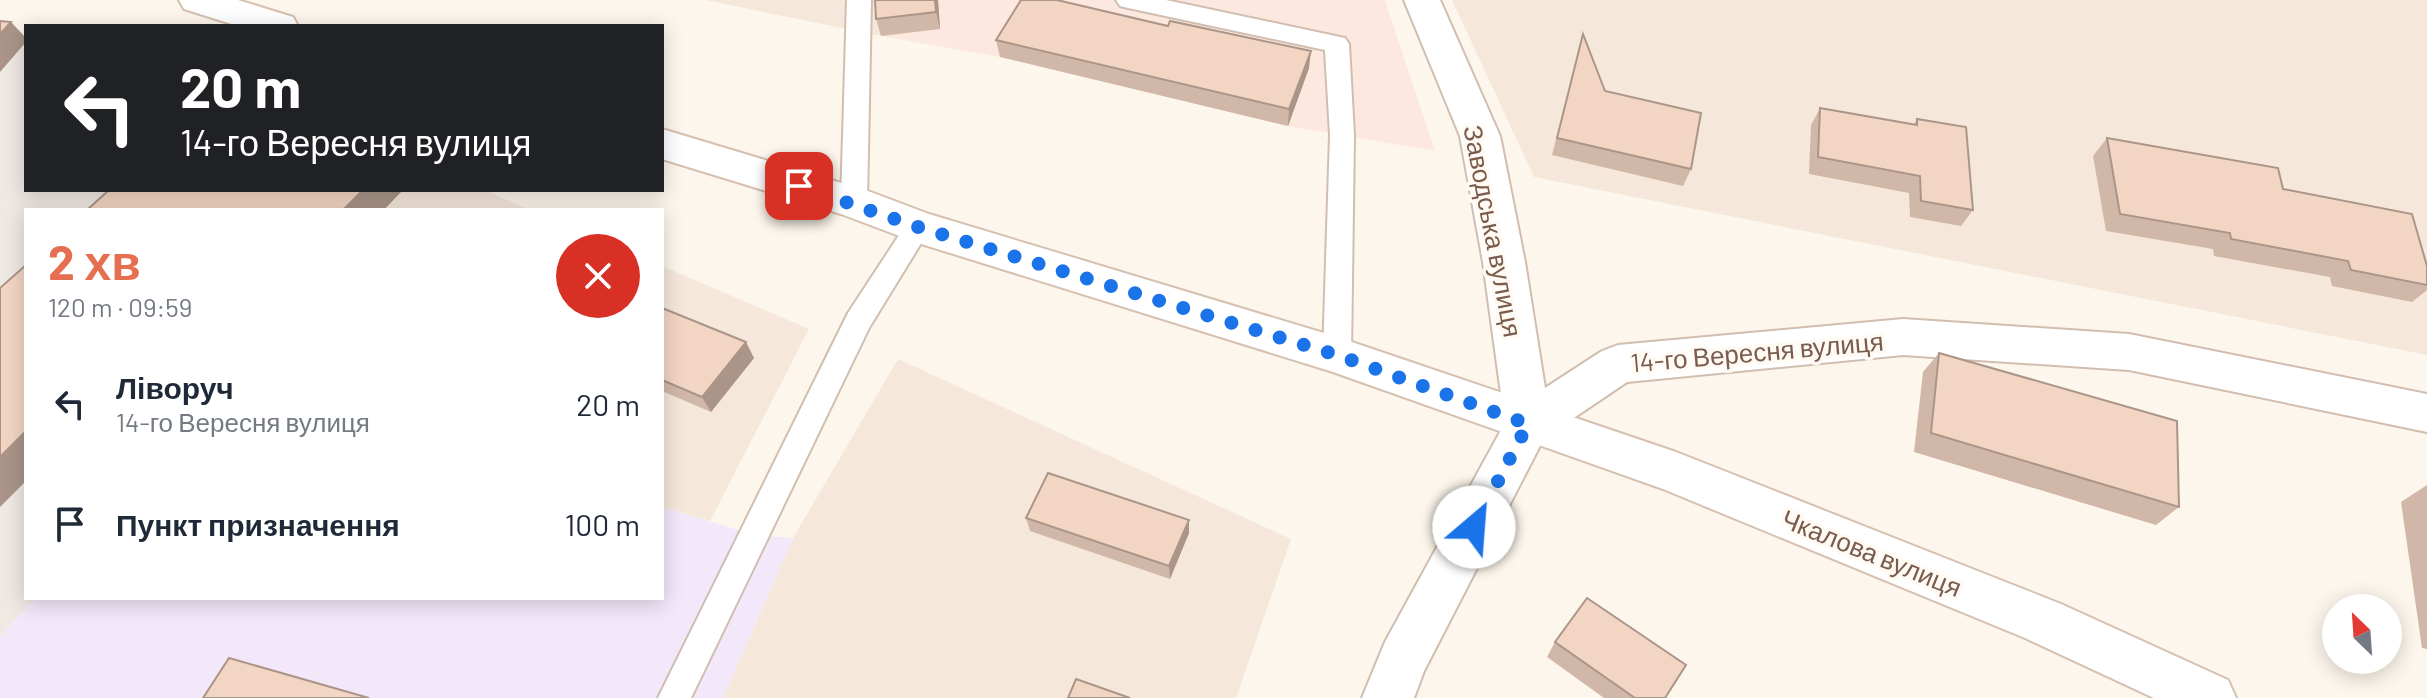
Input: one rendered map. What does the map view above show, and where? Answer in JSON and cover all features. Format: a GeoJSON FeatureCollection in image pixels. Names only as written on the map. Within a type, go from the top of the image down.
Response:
{"type":"FeatureCollection","features":[{"type":"Feature","properties":{"kind":"street"},"geometry":{"type":"LineString","coordinates":[[197,0],[274,24]]}},
{"type":"Feature","properties":{"kind":"street","name":"Заводська вулиця"},"geometry":{"type":"LineString","coordinates":[[1422,0],[1480,136],[1504,262],[1528,424]]}},
{"type":"Feature","properties":{"kind":"street"},"geometry":{"type":"LineString","coordinates":[[664,145],[854,202],[918,227],[1337,355],[1528,424],[1403,659],[1388,698]]}},
{"type":"Feature","properties":{"kind":"street","name":"14-го Вересня вулиця"},"geometry":{"type":"LineString","coordinates":[[1528,424],[1618,364],[1903,337],[2129,352],[2427,413]]}},
{"type":"Feature","properties":{"kind":"street","name":"Чкалова вулиця"},"geometry":{"type":"LineString","coordinates":[[1528,424],[1676,473],[2028,615],[2210,698]]}},
{"type":"Feature","properties":{"kind":"lane"},"geometry":{"type":"LineString","coordinates":[[854,202],[859,0]]}},
{"type":"Feature","properties":{"kind":"lane"},"geometry":{"type":"LineString","coordinates":[[1128,0],[1337,44],[1342,135],[1337,355]]}},
{"type":"Feature","properties":{"kind":"lane"},"geometry":{"type":"LineString","coordinates":[[674,698],[858,321],[918,227]]}},
{"type":"Feature","properties":{"kind":"shaded area"},"geometry":{"type":"Polygon","coordinates":[[[705,0],[879,0],[881,36],[705,0]]]}},
{"type":"Feature","properties":{"kind":"shaded area"},"geometry":{"type":"Polygon","coordinates":[[[879,0],[1385,0],[1435,151],[1288,126],[1000,57],[881,36],[879,0]]]}},
{"type":"Feature","properties":{"kind":"shaded area"},"geometry":{"type":"Polygon","coordinates":[[[1452,0],[2427,0],[2427,355],[1534,177],[1452,0]]]}},
{"type":"Feature","properties":{"kind":"shaded area"},"geometry":{"type":"Polygon","coordinates":[[[0,38],[24,40],[24,192],[401,192],[386,208],[24,208],[24,600],[33,600],[0,637],[0,38]]]}},
{"type":"Feature","properties":{"kind":"shaded area"},"geometry":{"type":"Polygon","coordinates":[[[402,192],[489,192],[525,208],[387,208],[402,192]]]}},
{"type":"Feature","properties":{"kind":"shaded area"},"geometry":{"type":"Polygon","coordinates":[[[664,267],[809,329],[710,521],[664,508],[664,267]]]}},
{"type":"Feature","properties":{"kind":"shaded area"},"geometry":{"type":"Polygon","coordinates":[[[898,359],[1291,539],[1236,698],[723,698],[793,538],[898,359]]]}},
{"type":"Feature","properties":{"kind":"shaded area"},"geometry":{"type":"Polygon","coordinates":[[[664,508],[755,535],[793,538],[723,698],[0,698],[0,637],[33,600],[664,600],[664,508]]]}},
{"type":"Feature","properties":{"kind":"building"},"geometry":{"type":"Polygon","coordinates":[[[875,0],[935,0],[936,12],[876,19],[875,0]]]}},
{"type":"Feature","properties":{"kind":"building"},"geometry":{"type":"Polygon","coordinates":[[[1021,0],[1057,0],[1168,26],[1170,21],[1311,51],[1289,109],[996,40],[1021,0]]]}},
{"type":"Feature","properties":{"kind":"building"},"geometry":{"type":"Polygon","coordinates":[[[0,21],[11,22],[0,34],[0,21]]]}},
{"type":"Feature","properties":{"kind":"building"},"geometry":{"type":"Polygon","coordinates":[[[1583,34],[1605,91],[1701,113],[1691,169],[1557,138],[1583,34]]]}},
{"type":"Feature","properties":{"kind":"building"},"geometry":{"type":"Polygon","coordinates":[[[1820,108],[1917,125],[1917,119],[1966,127],[1973,210],[1921,201],[1920,176],[1818,157],[1820,108]]]}},
{"type":"Feature","properties":{"kind":"building"},"geometry":{"type":"Polygon","coordinates":[[[2107,138],[2278,168],[2283,189],[2412,214],[2427,266],[2427,285],[2351,270],[2348,261],[2231,239],[2230,233],[2120,214],[2107,138]]]}},
{"type":"Feature","properties":{"kind":"building"},"geometry":{"type":"Polygon","coordinates":[[[107,192],[361,192],[345,208],[89,208],[107,192]]]}},
{"type":"Feature","properties":{"kind":"building"},"geometry":{"type":"Polygon","coordinates":[[[24,267],[24,433],[0,457],[0,288],[24,267]]]}},
{"type":"Feature","properties":{"kind":"building"},"geometry":{"type":"Polygon","coordinates":[[[664,309],[746,342],[702,397],[664,381],[664,309]]]}},
{"type":"Feature","properties":{"kind":"building"},"geometry":{"type":"Polygon","coordinates":[[[1939,353],[2177,421],[2179,507],[1931,433],[1939,353]]]}},
{"type":"Feature","properties":{"kind":"building"},"geometry":{"type":"Polygon","coordinates":[[[1048,473],[1189,520],[1169,566],[1026,518],[1048,473]]]}},
{"type":"Feature","properties":{"kind":"building"},"geometry":{"type":"Polygon","coordinates":[[[1587,598],[1686,665],[1665,698],[1635,698],[1555,642],[1587,598]]]}},
{"type":"Feature","properties":{"kind":"building"},"geometry":{"type":"Polygon","coordinates":[[[229,658],[369,698],[203,698],[229,658]]]}},
{"type":"Feature","properties":{"kind":"building"},"geometry":{"type":"Polygon","coordinates":[[[1076,679],[1130,698],[1068,698],[1076,679]]]}},
{"type":"Feature","properties":{"kind":"route"},"geometry":{"type":"LineString","coordinates":[[799,186],[854,202],[918,227],[1337,355],[1528,424],[1474,527]]}}]}
